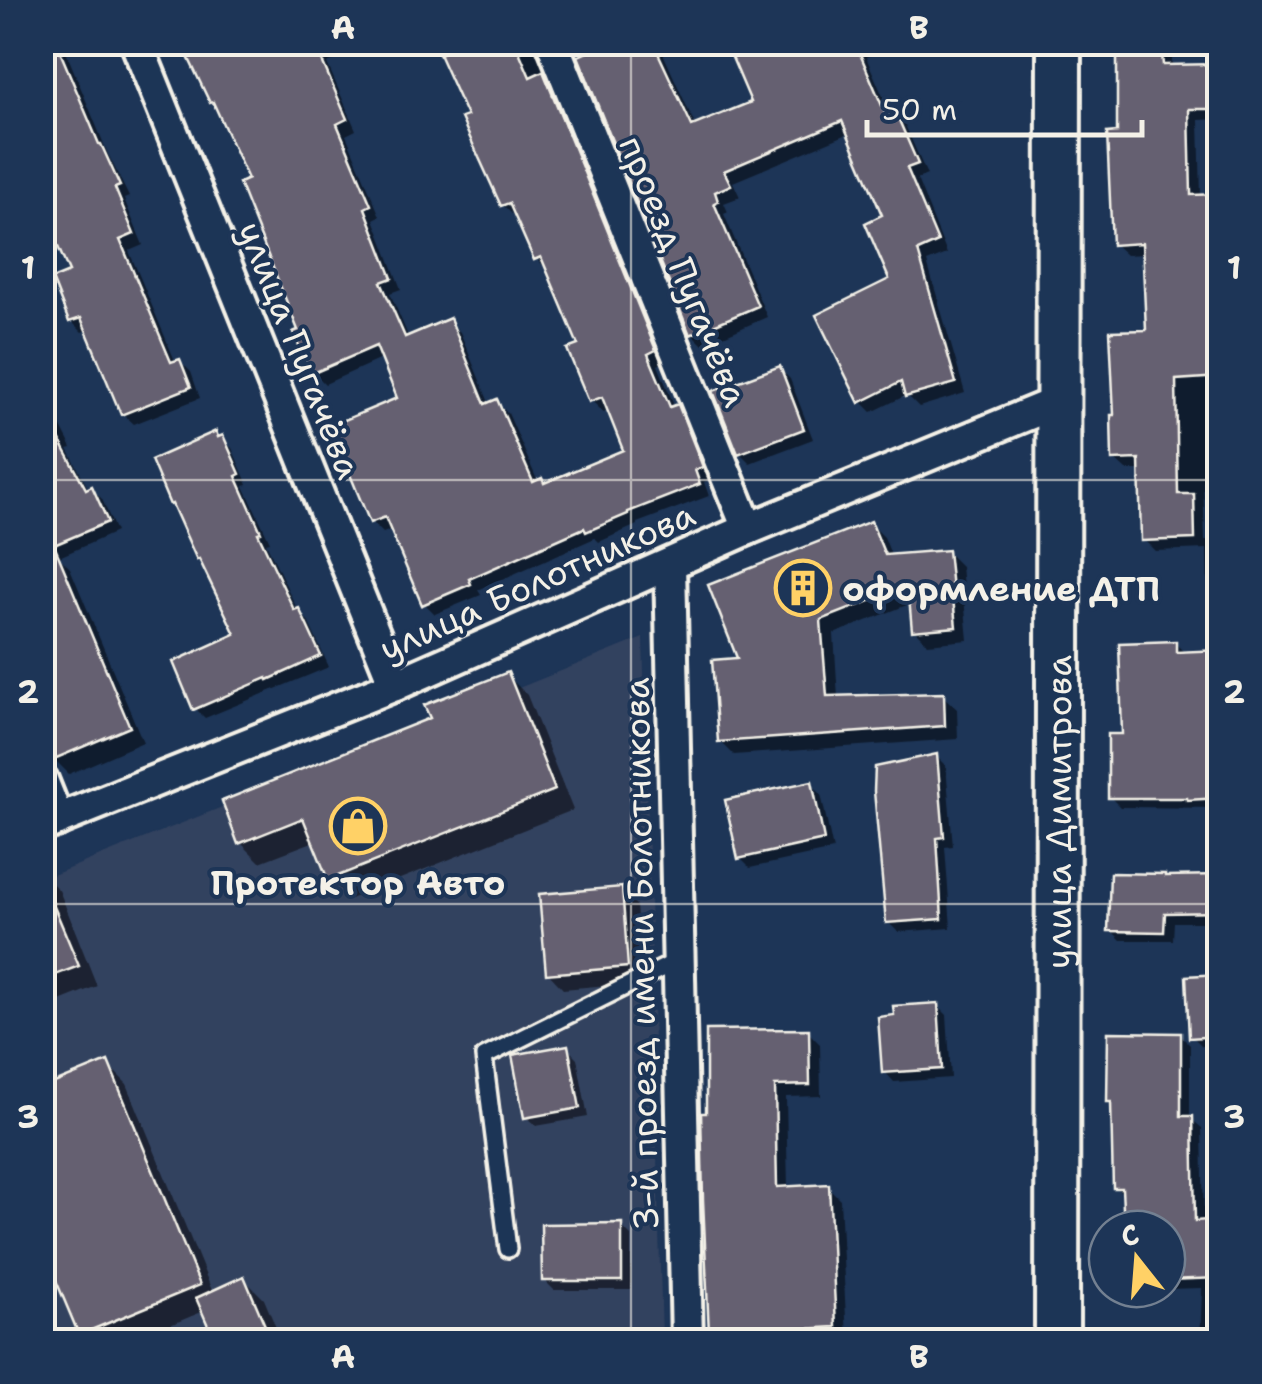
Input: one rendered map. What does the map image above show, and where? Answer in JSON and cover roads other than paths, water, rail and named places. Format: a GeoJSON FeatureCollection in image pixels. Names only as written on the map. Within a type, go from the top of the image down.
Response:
{"type":"FeatureCollection","features":[{"type":"Feature","properties":{"kind":"street","name":"улица Пугачёва"},"geometry":{"type":"LineString","coordinates":[[136,42],[395,685]]}},
{"type":"Feature","properties":{"kind":"street","name":"проезд Пугачёва"},"geometry":{"type":"LineString","coordinates":[[552,42],[748,528]]}},
{"type":"Feature","properties":{"kind":"street","name":"улица Димитрова"},"geometry":{"type":"LineString","coordinates":[[1057,1342],[1059,42]]}},
{"type":"Feature","properties":{"kind":"street","name":"улица Болотникова"},"geometry":{"type":"LineString","coordinates":[[50,823],[395,685],[748,528],[1060,401]]}},
{"type":"Feature","properties":{"kind":"street","name":"3-й проезд имени Болотникова"},"geometry":{"type":"LineString","coordinates":[[670,564],[688,1342]]}},
{"type":"Feature","properties":{"kind":"street"},"geometry":{"type":"LineString","coordinates":[[42,780],[50,823]]}},
{"type":"Feature","properties":{"kind":"lane"},"geometry":{"type":"LineString","coordinates":[[508,1249],[484,1057],[679,960]]}},
{"type":"Feature","properties":{"kind":"place","name":"оформление ДТП"},"geometry":{"type":"Point","coordinates":[803,588]}},
{"type":"Feature","properties":{"kind":"place","name":"Протектор Авто"},"geometry":{"type":"Point","coordinates":[358,826]}}]}
